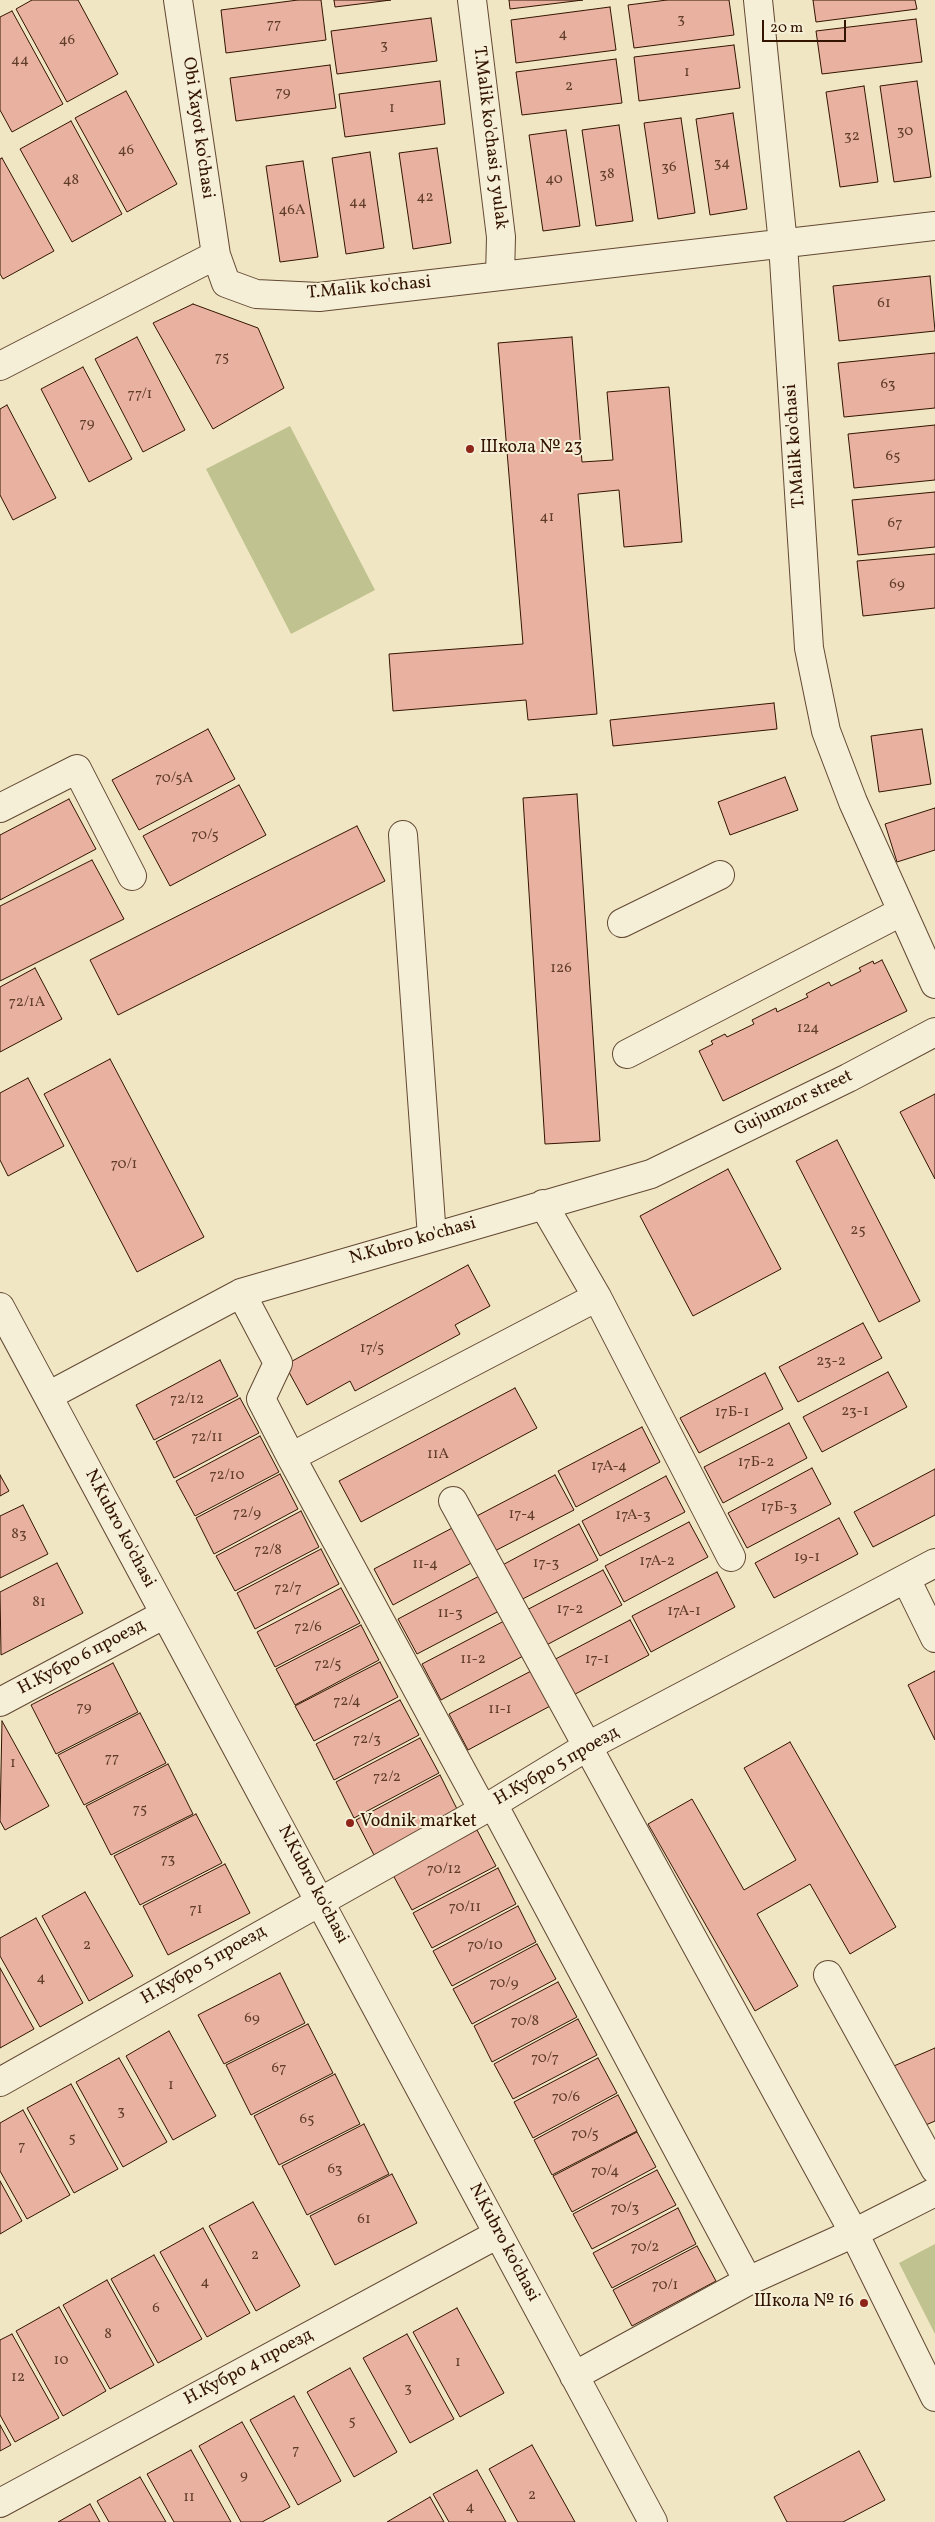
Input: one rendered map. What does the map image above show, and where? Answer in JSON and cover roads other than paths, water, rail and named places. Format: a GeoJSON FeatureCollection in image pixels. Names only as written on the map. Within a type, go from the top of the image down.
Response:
{"type":"FeatureCollection","features":[{"type":"Feature","properties":{"kind":"street","name":"Obi Xayot ko'chasi"},"geometry":{"type":"LineString","coordinates":[[178,0],[216,255]]}},
{"type":"Feature","properties":{"kind":"street","name":"T.Malik ko'chasi 5 yulak"},"geometry":{"type":"LineString","coordinates":[[472,0],[501,237],[500,276]]}},
{"type":"Feature","properties":{"kind":"street"},"geometry":{"type":"LineString","coordinates":[[758,0],[783,244]]}},
{"type":"Feature","properties":{"kind":"street","name":"T.Malik ko'chasi"},"geometry":{"type":"LineString","coordinates":[[216,255],[226,283],[256,294],[319,297],[935,226]]}},
{"type":"Feature","properties":{"kind":"street","name":"T.Malik ko'chasi"},"geometry":{"type":"LineString","coordinates":[[783,244],[809,648],[826,731],[853,802],[935,984]]}},
{"type":"Feature","properties":{"kind":"street"},"geometry":{"type":"LineString","coordinates":[[0,366],[216,255]]}},
{"type":"Feature","properties":{"kind":"street"},"geometry":{"type":"LineString","coordinates":[[0,808],[77,769],[132,876]]}},
{"type":"Feature","properties":{"kind":"street"},"geometry":{"type":"LineString","coordinates":[[403,835],[432,1237]]}},
{"type":"Feature","properties":{"kind":"street"},"geometry":{"type":"LineString","coordinates":[[622,923],[720,876]]}},
{"type":"Feature","properties":{"kind":"street"},"geometry":{"type":"LineString","coordinates":[[627,1054],[901,912]]}},
{"type":"Feature","properties":{"kind":"street","name":"Gujumzor street"},"geometry":{"type":"LineString","coordinates":[[651,1174],[848,1078],[935,1032]]}},
{"type":"Feature","properties":{"kind":"street","name":"N.Kubro ko'chasi"},"geometry":{"type":"LineString","coordinates":[[48,1396],[241,1293],[651,1174]]}},
{"type":"Feature","properties":{"kind":"street"},"geometry":{"type":"LineString","coordinates":[[543,1204],[597,1297],[731,1557]]}},
{"type":"Feature","properties":{"kind":"street"},"geometry":{"type":"LineString","coordinates":[[241,1293],[278,1364],[261,1399],[291,1457],[488,1807],[748,2281]]}},
{"type":"Feature","properties":{"kind":"street"},"geometry":{"type":"LineString","coordinates":[[291,1457],[597,1297]]}},
{"type":"Feature","properties":{"kind":"street","name":"N.Kubro ko'chasi"},"geometry":{"type":"LineString","coordinates":[[0,1307],[10,1349],[48,1396],[653,2522]]}},
{"type":"Feature","properties":{"kind":"street"},"geometry":{"type":"LineString","coordinates":[[453,1501],[854,2233],[935,2397]]}},
{"type":"Feature","properties":{"kind":"street","name":"Н.Кубро 5 проезд"},"geometry":{"type":"LineString","coordinates":[[0,2082],[488,1807],[588,1746],[935,1562]]}},
{"type":"Feature","properties":{"kind":"street"},"geometry":{"type":"LineString","coordinates":[[906,1579],[935,1638]]}},
{"type":"Feature","properties":{"kind":"street","name":"Н.Кубро 6 проезд"},"geometry":{"type":"LineString","coordinates":[[0,1702],[165,1614]]}},
{"type":"Feature","properties":{"kind":"street"},"geometry":{"type":"LineString","coordinates":[[828,1975],[935,2169]]}},
{"type":"Feature","properties":{"kind":"street"},"geometry":{"type":"LineString","coordinates":[[574,2376],[748,2281],[854,2233],[935,2192]]}},
{"type":"Feature","properties":{"kind":"street","name":"Н.Кубро 4 проезд"},"geometry":{"type":"LineString","coordinates":[[0,2503],[498,2234]]}},
{"type":"Feature","properties":{"kind":"place","name":"Школа № 23"},"geometry":{"type":"Point","coordinates":[470,449]}},
{"type":"Feature","properties":{"kind":"place","name":"Vodnik market"},"geometry":{"type":"Point","coordinates":[350,1823]}},
{"type":"Feature","properties":{"kind":"place","name":"Школа № 16"},"geometry":{"type":"Point","coordinates":[864,2303]}}]}
